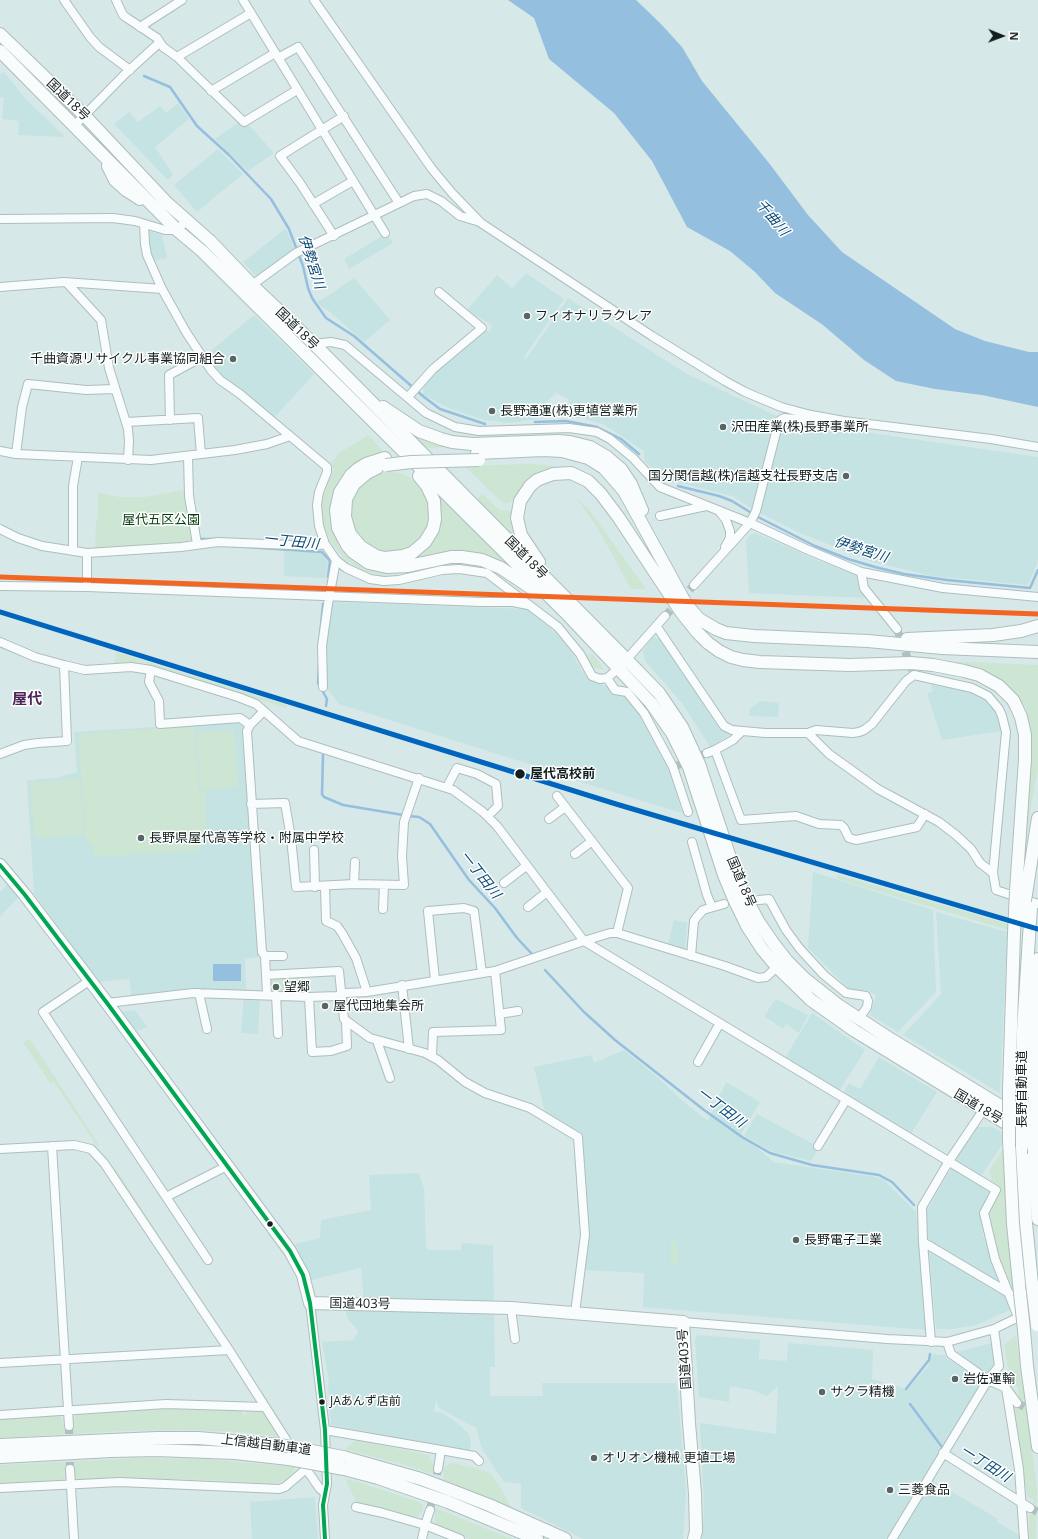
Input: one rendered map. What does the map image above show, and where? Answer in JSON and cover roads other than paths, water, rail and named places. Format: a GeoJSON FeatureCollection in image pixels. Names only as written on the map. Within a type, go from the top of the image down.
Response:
{"type":"FeatureCollection","features":[{"type":"Feature","properties":{"kind":"highway","name":"国道18号"},"geometry":{"type":"LineString","coordinates":[[0,34],[85,116],[167,203],[210,241],[252,285],[314,344],[353,385],[586,618],[623,664],[672,733],[689,767],[700,800],[721,848],[745,896],[758,921],[787,961],[805,979],[838,1005],[1038,1129]]}},
{"type":"Feature","properties":{"kind":"highway","name":"国道18号"},"geometry":{"type":"LineString","coordinates":[[0,51],[75,125],[177,230],[202,251],[566,613],[623,664],[659,693],[682,727],[699,764],[713,804],[721,848],[734,899],[747,926],[762,949],[777,967],[811,1000],[830,1014],[885,1050],[984,1110],[1036,1148]]}},
{"type":"Feature","properties":{"kind":"highway"},"geometry":{"type":"LineString","coordinates":[[353,385],[407,424],[419,431],[441,439],[472,444],[564,441],[580,444],[599,451],[621,469],[631,484],[674,584]]}},
{"type":"Feature","properties":{"kind":"highway"},"geometry":{"type":"LineString","coordinates":[[377,425],[427,486],[434,501],[436,510],[433,529],[425,542],[412,553],[394,558],[376,556],[361,547],[350,534],[345,517],[346,500],[354,484],[367,473],[385,462]]}},
{"type":"Feature","properties":{"kind":"highway"},"geometry":{"type":"LineString","coordinates":[[566,613],[511,574],[482,560],[451,557],[408,566],[387,567],[369,563],[353,552],[347,545],[338,528],[336,510],[338,496],[344,483],[358,469],[370,462],[411,462],[562,451],[579,455],[596,463],[611,475],[624,491],[686,604],[699,619],[716,629],[726,633],[754,636],[868,641],[942,648],[1038,652]]}},
{"type":"Feature","properties":{"kind":"highway"},"geometry":{"type":"LineString","coordinates":[[478,457],[562,458],[580,463],[597,472],[610,485],[622,503],[675,604]]}},
{"type":"Feature","properties":{"kind":"highway"},"geometry":{"type":"LineString","coordinates":[[586,618],[532,553],[521,536],[518,527],[518,510],[524,493],[537,480],[553,474],[571,473],[580,476],[596,487],[619,518],[688,622],[708,643],[731,657],[743,660],[850,665],[922,664],[964,671],[990,680],[999,686],[1013,700],[1023,725],[1025,746],[1028,896]]}},
{"type":"Feature","properties":{"kind":"highway"},"geometry":{"type":"LineString","coordinates":[[868,641],[993,635],[1021,631],[1038,626]]}},
{"type":"Feature","properties":{"kind":"highway"},"geometry":{"type":"LineString","coordinates":[[883,664],[937,656],[1038,660]]}},
{"type":"Feature","properties":{"kind":"highway"},"geometry":{"type":"LineString","coordinates":[[1038,818],[1028,896],[1021,935],[1010,1055],[1009,1089],[1009,1139],[1013,1224],[1014,1293],[1024,1330],[1038,1405]]}},
{"type":"Feature","properties":{"kind":"highway","name":"長野自動車道"},"geometry":{"type":"LineString","coordinates":[[1038,846],[1021,935],[1023,1031],[1022,1147],[1026,1222],[1038,1328]]}},
{"type":"Feature","properties":{"kind":"highway","name":"国道403号"},"geometry":{"type":"LineString","coordinates":[[0,865],[29,900],[90,981],[290,1251],[303,1275],[310,1303],[511,1308],[683,1322],[695,1493],[694,1539]]}},
{"type":"Feature","properties":{"kind":"highway","name":"長野自動車道"},"geometry":{"type":"LineString","coordinates":[[1038,959],[1035,1018],[1034,1103],[1038,1219]]}},
{"type":"Feature","properties":{"kind":"highway"},"geometry":{"type":"LineString","coordinates":[[1024,1330],[1027,1366],[1038,1447]]}},
{"type":"Feature","properties":{"kind":"highway","name":"上信越自動車道"},"geometry":{"type":"LineString","coordinates":[[0,1446],[157,1438],[198,1438],[281,1445],[343,1457],[383,1467],[440,1486],[489,1505],[565,1539]]}},
{"type":"Feature","properties":{"kind":"highway","name":"上信越自動車道"},"geometry":{"type":"LineString","coordinates":[[0,1458],[111,1451],[156,1450],[235,1453],[289,1459],[344,1469],[378,1478],[448,1502],[536,1539]]}},
{"type":"Feature","properties":{"kind":"street"},"geometry":{"type":"LineString","coordinates":[[64,0],[90,37],[99,47],[130,70]]}},
{"type":"Feature","properties":{"kind":"street"},"geometry":{"type":"LineString","coordinates":[[116,0],[123,15],[156,38],[159,43],[177,58],[244,122],[297,90]]}},
{"type":"Feature","properties":{"kind":"street"},"geometry":{"type":"LineString","coordinates":[[140,27],[182,0]]}},
{"type":"Feature","properties":{"kind":"street"},"geometry":{"type":"LineString","coordinates":[[243,0],[385,233]]}},
{"type":"Feature","properties":{"kind":"street"},"geometry":{"type":"LineString","coordinates":[[314,0],[432,169],[452,193],[481,223],[652,336],[725,381],[745,392],[781,407],[838,420],[991,439],[1038,447]]}},
{"type":"Feature","properties":{"kind":"street"},"geometry":{"type":"LineString","coordinates":[[177,58],[251,13]]}},
{"type":"Feature","properties":{"kind":"street"},"geometry":{"type":"LineString","coordinates":[[75,125],[159,43]]}},
{"type":"Feature","properties":{"kind":"street"},"geometry":{"type":"LineString","coordinates":[[211,91],[277,55],[298,47],[399,203]]}},
{"type":"Feature","properties":{"kind":"street"},"geometry":{"type":"LineString","coordinates":[[334,236],[300,183],[280,156],[344,116]]}},
{"type":"Feature","properties":{"kind":"street"},"geometry":{"type":"LineString","coordinates":[[313,204],[353,181]]}},
{"type":"Feature","properties":{"kind":"street"},"geometry":{"type":"LineString","coordinates":[[252,285],[298,252],[334,236],[414,196],[426,194],[441,201],[460,216],[481,223]]}},
{"type":"Feature","properties":{"kind":"street"},"geometry":{"type":"LineString","coordinates":[[0,219],[113,218],[165,230],[177,230],[187,220]]}},
{"type":"Feature","properties":{"kind":"street"},"geometry":{"type":"LineString","coordinates":[[144,224],[147,255],[162,289],[186,332],[211,370],[220,380],[240,394],[327,467],[327,472],[319,492],[319,526],[325,544],[336,560],[346,568],[370,579],[384,581],[399,580],[442,570],[459,568],[487,573],[558,627],[580,654],[592,676],[600,679],[607,678],[623,664],[657,627],[665,616]]}},
{"type":"Feature","properties":{"kind":"street"},"geometry":{"type":"LineString","coordinates":[[0,287],[64,282],[68,284],[162,289]]}},
{"type":"Feature","properties":{"kind":"street"},"geometry":{"type":"LineString","coordinates":[[68,284],[101,320],[109,368],[126,422],[130,441],[128,460]]}},
{"type":"Feature","properties":{"kind":"street"},"geometry":{"type":"LineString","coordinates":[[413,392],[433,369],[482,328],[439,292]]}},
{"type":"Feature","properties":{"kind":"street"},"geometry":{"type":"LineString","coordinates":[[314,344],[332,342],[345,344],[413,392],[426,413],[455,427],[479,431],[569,428],[597,432],[610,439],[633,458],[660,487],[718,510],[753,517],[812,552],[861,572],[943,588],[1038,597]]}},
{"type":"Feature","properties":{"kind":"street"},"geometry":{"type":"LineString","coordinates":[[170,420],[169,374],[202,357]]}},
{"type":"Feature","properties":{"kind":"street"},"geometry":{"type":"LineString","coordinates":[[16,454],[22,407],[28,384],[86,390],[115,389]]}},
{"type":"Feature","properties":{"kind":"street"},"geometry":{"type":"LineString","coordinates":[[126,422],[198,418],[201,454]]}},
{"type":"Feature","properties":{"kind":"street"},"geometry":{"type":"LineString","coordinates":[[694,585],[753,517],[779,421],[784,418],[824,421],[838,420]]}},
{"type":"Feature","properties":{"kind":"street"},"geometry":{"type":"LineString","coordinates":[[0,451],[16,454],[151,460],[267,444],[290,436]]}},
{"type":"Feature","properties":{"kind":"street"},"geometry":{"type":"LineString","coordinates":[[188,456],[190,496],[197,544]]}},
{"type":"Feature","properties":{"kind":"street"},"geometry":{"type":"LineString","coordinates":[[73,552],[73,486],[78,457]]}},
{"type":"Feature","properties":{"kind":"street"},"geometry":{"type":"LineString","coordinates":[[660,516],[707,506]]}},
{"type":"Feature","properties":{"kind":"street"},"geometry":{"type":"LineString","coordinates":[[718,510],[726,520],[730,531],[730,538],[721,555]]}},
{"type":"Feature","properties":{"kind":"street"},"geometry":{"type":"LineString","coordinates":[[0,528],[26,542],[52,549],[87,553],[181,547],[218,542],[314,546],[325,544]]}},
{"type":"Feature","properties":{"kind":"street"},"geometry":{"type":"LineString","coordinates":[[87,553],[87,587]]}},
{"type":"Feature","properties":{"kind":"street"},"geometry":{"type":"LineString","coordinates":[[323,687],[322,646],[336,560]]}},
{"type":"Feature","properties":{"kind":"street"},"geometry":{"type":"LineString","coordinates":[[861,572],[864,588],[897,629]]}},
{"type":"Feature","properties":{"kind":"street"},"geometry":{"type":"LineString","coordinates":[[0,586],[87,587],[473,602],[513,602],[531,606]]}},
{"type":"Feature","properties":{"kind":"street"},"geometry":{"type":"LineString","coordinates":[[657,627],[724,726],[741,732],[808,733],[816,730],[853,733],[864,730],[872,724],[913,674],[972,688],[981,692],[994,702],[1002,716],[1006,732],[993,873],[996,890],[1028,896]]}},
{"type":"Feature","properties":{"kind":"street"},"geometry":{"type":"LineString","coordinates":[[0,643],[35,657],[85,670],[131,667],[152,670],[238,697],[256,704],[298,741],[453,790],[470,802],[497,826],[584,941],[996,1190],[984,1213],[995,1259],[1014,1293],[1018,1317]]}},
{"type":"Feature","properties":{"kind":"street"},"geometry":{"type":"LineString","coordinates":[[0,754],[24,745],[67,741],[64,665]]}},
{"type":"Feature","properties":{"kind":"street"},"geometry":{"type":"LineString","coordinates":[[152,670],[149,682],[159,701],[160,724],[240,718],[250,725]]}},
{"type":"Feature","properties":{"kind":"street"},"geometry":{"type":"LineString","coordinates":[[607,678],[615,690],[627,692],[644,713],[674,767],[688,812]]}},
{"type":"Feature","properties":{"kind":"street"},"geometry":{"type":"LineString","coordinates":[[264,711],[250,725],[247,731],[262,952],[265,956],[267,994]]}},
{"type":"Feature","properties":{"kind":"street"},"geometry":{"type":"LineString","coordinates":[[741,732],[733,740],[711,752],[741,820],[796,816],[819,824],[840,825],[844,828],[849,838],[856,840],[917,827],[925,814]]}},
{"type":"Feature","properties":{"kind":"street"},"geometry":{"type":"LineString","coordinates":[[808,733],[829,754],[878,789],[939,822],[956,835],[980,863],[993,873]]}},
{"type":"Feature","properties":{"kind":"street"},"geometry":{"type":"LineString","coordinates":[[449,783],[457,768],[477,774],[496,784],[498,806],[492,812]]}},
{"type":"Feature","properties":{"kind":"street"},"geometry":{"type":"LineString","coordinates":[[251,804],[285,803],[296,887],[354,884],[404,885],[402,856],[404,822],[419,778]]}},
{"type":"Feature","properties":{"kind":"street"},"geometry":{"type":"LineString","coordinates":[[556,796],[628,888],[617,933]]}},
{"type":"Feature","properties":{"kind":"street"},"geometry":{"type":"LineString","coordinates":[[550,819],[565,807]]}},
{"type":"Feature","properties":{"kind":"street"},"geometry":{"type":"LineString","coordinates":[[575,854],[592,841]]}},
{"type":"Feature","properties":{"kind":"street"},"geometry":{"type":"LineString","coordinates":[[692,842],[707,895],[712,907]]}},
{"type":"Feature","properties":{"kind":"street"},"geometry":{"type":"LineString","coordinates":[[314,850],[315,887]]}},
{"type":"Feature","properties":{"kind":"street"},"geometry":{"type":"LineString","coordinates":[[354,884],[355,862]]}},
{"type":"Feature","properties":{"kind":"street"},"geometry":{"type":"LineString","coordinates":[[504,883],[526,866]]}},
{"type":"Feature","properties":{"kind":"street"},"geometry":{"type":"LineString","coordinates":[[383,909],[384,885]]}},
{"type":"Feature","properties":{"kind":"street"},"geometry":{"type":"LineString","coordinates":[[326,886],[326,921],[337,926],[342,933],[356,958],[367,992]]}},
{"type":"Feature","properties":{"kind":"street"},"geometry":{"type":"LineString","coordinates":[[528,908],[547,892]]}},
{"type":"Feature","properties":{"kind":"street"},"geometry":{"type":"LineString","coordinates":[[759,900],[769,900],[786,930],[800,949],[824,975],[846,993],[866,996],[868,1001],[867,1007],[859,1019]]}},
{"type":"Feature","properties":{"kind":"street"},"geometry":{"type":"LineString","coordinates":[[691,956],[694,921],[699,913],[712,907],[724,904]]}},
{"type":"Feature","properties":{"kind":"street"},"geometry":{"type":"LineString","coordinates":[[435,980],[428,911],[464,908],[474,911],[482,973]]}},
{"type":"Feature","properties":{"kind":"street"},"geometry":{"type":"LineString","coordinates":[[106,1003],[199,993],[267,994],[309,997],[337,996],[341,994],[367,992],[495,970],[610,933],[617,933],[725,966],[758,978],[766,977],[777,967]]}},
{"type":"Feature","properties":{"kind":"street"},"geometry":{"type":"LineString","coordinates":[[265,956],[283,956]]}},
{"type":"Feature","properties":{"kind":"street"},"geometry":{"type":"LineString","coordinates":[[432,1056],[433,1032],[501,1030],[495,970]]}},
{"type":"Feature","properties":{"kind":"street"},"geometry":{"type":"LineString","coordinates":[[266,975],[339,972],[344,1018],[346,1022],[347,1046],[331,1051],[312,1052],[309,997]]}},
{"type":"Feature","properties":{"kind":"street"},"geometry":{"type":"LineString","coordinates":[[90,981],[43,1012],[208,1260]]}},
{"type":"Feature","properties":{"kind":"street"},"geometry":{"type":"LineString","coordinates":[[402,985],[409,1049]]}},
{"type":"Feature","properties":{"kind":"street"},"geometry":{"type":"LineString","coordinates":[[199,993],[207,1028]]}},
{"type":"Feature","properties":{"kind":"street"},"geometry":{"type":"LineString","coordinates":[[276,995],[278,1034]]}},
{"type":"Feature","properties":{"kind":"street"},"geometry":{"type":"LineString","coordinates":[[499,1014],[518,1011]]}},
{"type":"Feature","properties":{"kind":"street"},"geometry":{"type":"LineString","coordinates":[[346,1022],[377,1041],[432,1056],[465,1082],[485,1093],[530,1108],[578,1137],[585,1234],[575,1313]]}},
{"type":"Feature","properties":{"kind":"street"},"geometry":{"type":"LineString","coordinates":[[698,1062],[720,1023]]}},
{"type":"Feature","properties":{"kind":"street"},"geometry":{"type":"LineString","coordinates":[[377,1041],[390,1078]]}},
{"type":"Feature","properties":{"kind":"street"},"geometry":{"type":"LineString","coordinates":[[818,1146],[846,1100]]}},
{"type":"Feature","properties":{"kind":"street"},"geometry":{"type":"LineString","coordinates":[[931,1342],[923,1242],[922,1207],[949,1161],[990,1100]]}},
{"type":"Feature","properties":{"kind":"street"},"geometry":{"type":"LineString","coordinates":[[0,1149],[81,1145],[91,1149],[99,1157],[229,1350],[264,1407],[306,1469],[325,1493]]}},
{"type":"Feature","properties":{"kind":"street"},"geometry":{"type":"LineString","coordinates":[[52,1146],[69,1426]]}},
{"type":"Feature","properties":{"kind":"street"},"geometry":{"type":"LineString","coordinates":[[166,1197],[227,1166]]}},
{"type":"Feature","properties":{"kind":"street"},"geometry":{"type":"LineString","coordinates":[[923,1242],[1014,1293]]}},
{"type":"Feature","properties":{"kind":"street"},"geometry":{"type":"LineString","coordinates":[[310,1303],[325,1430],[327,1484],[323,1505],[325,1539]]}},
{"type":"Feature","properties":{"kind":"street"},"geometry":{"type":"LineString","coordinates":[[683,1322],[931,1342],[947,1342],[994,1329],[1018,1317],[1038,1304]]}},
{"type":"Feature","properties":{"kind":"street"},"geometry":{"type":"LineString","coordinates":[[511,1308],[515,1338]]}},
{"type":"Feature","properties":{"kind":"street"},"geometry":{"type":"LineString","coordinates":[[892,1539],[988,1380],[999,1366],[994,1329]]}},
{"type":"Feature","properties":{"kind":"street"},"geometry":{"type":"LineString","coordinates":[[947,1342],[951,1354],[988,1380],[1006,1388],[1017,1403]]}},
{"type":"Feature","properties":{"kind":"street"},"geometry":{"type":"LineString","coordinates":[[0,1363],[229,1350]]}},
{"type":"Feature","properties":{"kind":"street"},"geometry":{"type":"LineString","coordinates":[[1006,1388],[1019,1469],[1024,1539]]}},
{"type":"Feature","properties":{"kind":"street"},"geometry":{"type":"LineString","coordinates":[[0,1415],[166,1404],[264,1407]]}},
{"type":"Feature","properties":{"kind":"street"},"geometry":{"type":"LineString","coordinates":[[325,1430],[474,1456],[479,1461]]}},
{"type":"Feature","properties":{"kind":"street"},"geometry":{"type":"LineString","coordinates":[[438,1469],[441,1450]]}},
{"type":"Feature","properties":{"kind":"street"},"geometry":{"type":"LineString","coordinates":[[944,1454],[1030,1508]]}},
{"type":"Feature","properties":{"kind":"street"},"geometry":{"type":"LineString","coordinates":[[70,1469],[74,1539]]}},
{"type":"Feature","properties":{"kind":"street"},"geometry":{"type":"LineString","coordinates":[[0,1488],[120,1482],[279,1488],[285,1487],[306,1469]]}},
{"type":"Feature","properties":{"kind":"street"},"geometry":{"type":"LineString","coordinates":[[356,1507],[425,1525],[460,1539]]}},
{"type":"Feature","properties":{"kind":"street"},"geometry":{"type":"LineString","coordinates":[[422,1539],[430,1510]]}},
{"type":"Feature","properties":{"kind":"water","name":"千曲川"},"geometry":{"type":"Polygon","coordinates":[[[508,0],[636,0],[682,47],[702,81],[769,163],[808,215],[842,252],[955,329],[985,341],[1029,352],[1038,352],[1038,407],[982,395],[935,389],[896,381],[864,360],[823,325],[775,293],[755,272],[730,251],[687,227],[652,161],[614,113],[549,59],[534,18],[508,0]]]}},
{"type":"Feature","properties":{"kind":"water"},"geometry":{"type":"Polygon","coordinates":[[[213,964],[241,964],[241,981],[213,981],[213,964]]]}},
{"type":"Feature","properties":{"kind":"waterway","name":"伊勢宮川"},"geometry":{"type":"LineString","coordinates":[[144,76],[170,87],[197,126],[229,155],[271,199],[289,229],[303,266],[312,298],[326,318],[354,336],[424,397],[440,409],[485,424]]}},
{"type":"Feature","properties":{"kind":"waterway","name":"伊勢宮川"},"geometry":{"type":"LineString","coordinates":[[535,422],[566,421],[597,427],[621,439],[639,454]]}},
{"type":"Feature","properties":{"kind":"waterway","name":"伊勢宮川"},"geometry":{"type":"LineString","coordinates":[[678,486],[719,496],[732,501],[758,517],[815,546],[848,559],[904,574],[947,580],[1030,588],[1038,570]]}},
{"type":"Feature","properties":{"kind":"waterway","name":"一丁田川"},"geometry":{"type":"LineString","coordinates":[[201,539],[214,539]]}},
{"type":"Feature","properties":{"kind":"waterway","name":"一丁田川"},"geometry":{"type":"LineString","coordinates":[[231,546],[322,552],[330,561],[328,577]]}},
{"type":"Feature","properties":{"kind":"waterway","name":"一丁田川"},"geometry":{"type":"LineString","coordinates":[[320,636],[323,604]]}},
{"type":"Feature","properties":{"kind":"waterway","name":"一丁田川"},"geometry":{"type":"LineString","coordinates":[[319,665],[318,683],[327,699],[326,706]]}},
{"type":"Feature","properties":{"kind":"waterway","name":"一丁田川"},"geometry":{"type":"LineString","coordinates":[[323,755],[322,794],[324,797],[343,805],[403,815]]}},
{"type":"Feature","properties":{"kind":"waterway","name":"一丁田川"},"geometry":{"type":"LineString","coordinates":[[409,816],[419,817],[430,824],[469,880],[495,908],[517,938],[532,954]]}},
{"type":"Feature","properties":{"kind":"waterway","name":"一丁田川"},"geometry":{"type":"LineString","coordinates":[[545,970],[584,1012],[615,1040],[704,1110],[742,1137],[770,1153],[812,1165],[879,1175],[892,1182],[914,1205]]}},
{"type":"Feature","properties":{"kind":"waterway","name":"一丁田川"},"geometry":{"type":"LineString","coordinates":[[906,1389],[929,1360],[930,1354]]}},
{"type":"Feature","properties":{"kind":"waterway","name":"一丁田川"},"geometry":{"type":"LineString","coordinates":[[910,1404],[942,1447]]}},
{"type":"Feature","properties":{"kind":"tunnel"},"geometry":{"type":"LineString","coordinates":[[665,616],[694,585]]}},
{"type":"Feature","properties":{"kind":"tunnel"},"geometry":{"type":"LineString","coordinates":[[897,629],[913,673]]}},
{"type":"Feature","properties":{"kind":"tunnel"},"geometry":{"type":"LineString","coordinates":[[676,766],[707,753]]}},
{"type":"Feature","properties":{"kind":"tunnel"},"geometry":{"type":"LineString","coordinates":[[1017,1403],[1036,1413]]}},
{"type":"Feature","properties":{"kind":"tunnel"},"geometry":{"type":"LineString","coordinates":[[69,1426],[70,1469]]}},
{"type":"Feature","properties":{"kind":"tunnel"},"geometry":{"type":"LineString","coordinates":[[430,1510],[438,1469]]}},
{"type":"Feature","properties":{"kind":"tunnel"},"geometry":{"type":"LineString","coordinates":[[1030,1508],[1038,1512]]}},
{"type":"Feature","properties":{"kind":"place","name":"フィオナリラクレア"},"geometry":{"type":"Point","coordinates":[527,316]}},
{"type":"Feature","properties":{"kind":"place","name":"千曲資源リサイクル事業協同組合"},"geometry":{"type":"Point","coordinates":[233,359]}},
{"type":"Feature","properties":{"kind":"place","name":"長野通運(株)更埴営業所"},"geometry":{"type":"Point","coordinates":[492,411]}},
{"type":"Feature","properties":{"kind":"place","name":"沢田産業(株)長野事業所"},"geometry":{"type":"Point","coordinates":[723,427]}},
{"type":"Feature","properties":{"kind":"place","name":"国分関信越(株)信越支社長野支店"},"geometry":{"type":"Point","coordinates":[846,476]}},
{"type":"Feature","properties":{"kind":"place","name":"屋代高校前"},"geometry":{"type":"Point","coordinates":[520,774]}},
{"type":"Feature","properties":{"kind":"place","name":"長野県屋代高等学校・附属中学校"},"geometry":{"type":"Point","coordinates":[141,838]}},
{"type":"Feature","properties":{"kind":"place","name":"望郷"},"geometry":{"type":"Point","coordinates":[276,987]}},
{"type":"Feature","properties":{"kind":"place","name":"屋代団地集会所"},"geometry":{"type":"Point","coordinates":[325,1006]}},
{"type":"Feature","properties":{"kind":"place","name":"長野電子工業"},"geometry":{"type":"Point","coordinates":[796,1240]}},
{"type":"Feature","properties":{"kind":"place","name":"岩佐運輸"},"geometry":{"type":"Point","coordinates":[955,1379]}},
{"type":"Feature","properties":{"kind":"place","name":"サクラ精機"},"geometry":{"type":"Point","coordinates":[822,1392]}},
{"type":"Feature","properties":{"kind":"place","name":"JAあんず店前"},"geometry":{"type":"Point","coordinates":[322,1402]}},
{"type":"Feature","properties":{"kind":"place","name":"オリオン機械 更埴工場"},"geometry":{"type":"Point","coordinates":[594,1458]}},
{"type":"Feature","properties":{"kind":"place","name":"三菱食品"},"geometry":{"type":"Point","coordinates":[890,1490]}},
{"type":"Feature","properties":{"kind":"district","name":"屋代"},"geometry":{"type":"Point","coordinates":[27,700]}},
{"type":"Feature","properties":{"kind":"park label","name":"屋代五区公園"},"geometry":{"type":"Point","coordinates":[161,520]}}]}
